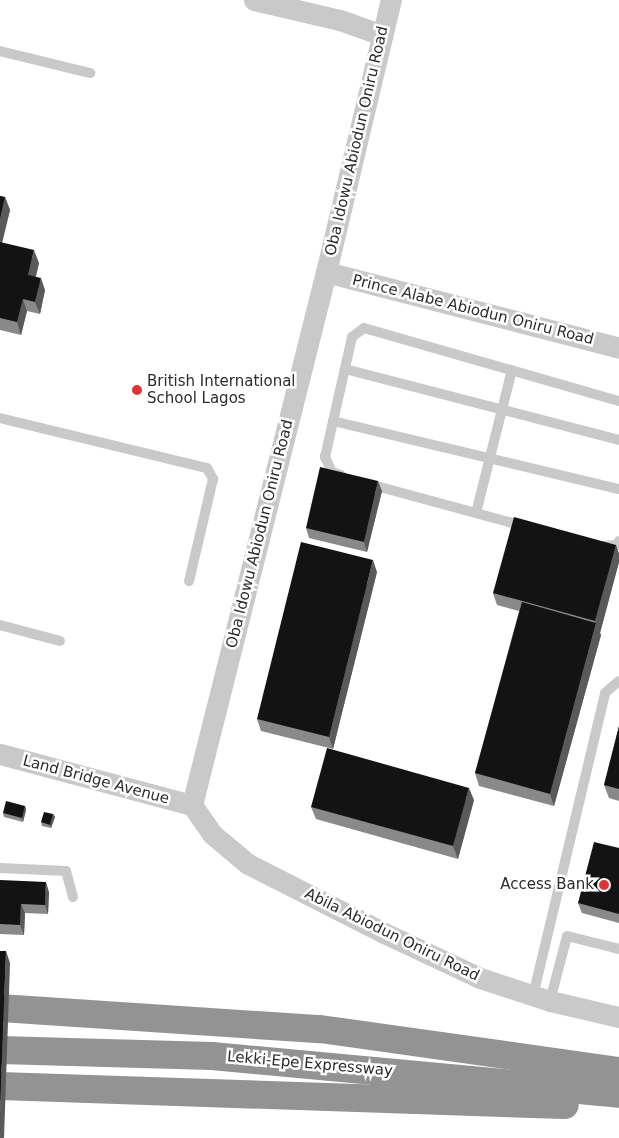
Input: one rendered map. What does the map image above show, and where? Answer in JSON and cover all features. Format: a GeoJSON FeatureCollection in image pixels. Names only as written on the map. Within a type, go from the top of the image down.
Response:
{"type":"FeatureCollection","features":[{"type":"Feature","properties":{"kind":"highway"},"geometry":{"type":"LineString","coordinates":[[0,1008],[320,1030],[619,1071]]}},
{"type":"Feature","properties":{"kind":"highway","name":"Lekki-Epe Expressway"},"geometry":{"type":"LineString","coordinates":[[0,1050],[212,1056],[619,1094]]}},
{"type":"Feature","properties":{"kind":"highway"},"geometry":{"type":"LineString","coordinates":[[0,1086],[619,1108]]}},
{"type":"Feature","properties":{"kind":"street"},"geometry":{"type":"LineString","coordinates":[[254,0],[340,20],[382,35]]}},
{"type":"Feature","properties":{"kind":"street","name":"Oba Idowu Abiodun Oniru Road"},"geometry":{"type":"LineString","coordinates":[[192,805],[326,272],[391,0]]}},
{"type":"Feature","properties":{"kind":"street","name":"Prince Alabe Abiodun Oniru Road"},"geometry":{"type":"LineString","coordinates":[[326,272],[619,348]]}},
{"type":"Feature","properties":{"kind":"street","name":"Land Bridge Avenue"},"geometry":{"type":"LineString","coordinates":[[0,754],[192,805]]}},
{"type":"Feature","properties":{"kind":"street","name":"Abila Abiodun Oniru Road"},"geometry":{"type":"LineString","coordinates":[[192,805],[212,834],[248,864],[437,960],[542,998],[619,1017]]}},
{"type":"Feature","properties":{"kind":"lane"},"geometry":{"type":"LineString","coordinates":[[0,51],[90,73]]}},
{"type":"Feature","properties":{"kind":"lane"},"geometry":{"type":"LineString","coordinates":[[534,528],[332,472],[327,466],[325,457],[352,337],[364,328],[619,401]]}},
{"type":"Feature","properties":{"kind":"lane"},"geometry":{"type":"LineString","coordinates":[[345,369],[619,440]]}},
{"type":"Feature","properties":{"kind":"lane"},"geometry":{"type":"LineString","coordinates":[[476,513],[512,370]]}},
{"type":"Feature","properties":{"kind":"lane"},"geometry":{"type":"LineString","coordinates":[[0,418],[207,468],[213,479],[189,581]]}},
{"type":"Feature","properties":{"kind":"lane"},"geometry":{"type":"LineString","coordinates":[[333,421],[489,460],[619,489]]}},
{"type":"Feature","properties":{"kind":"lane"},"geometry":{"type":"LineString","coordinates":[[592,544],[619,544]]}},
{"type":"Feature","properties":{"kind":"lane"},"geometry":{"type":"LineString","coordinates":[[0,625],[60,641]]}},
{"type":"Feature","properties":{"kind":"lane"},"geometry":{"type":"LineString","coordinates":[[542,998],[605,693],[619,681]]}},
{"type":"Feature","properties":{"kind":"lane"},"geometry":{"type":"LineString","coordinates":[[0,868],[66,871],[73,897]]}},
{"type":"Feature","properties":{"kind":"lane"},"geometry":{"type":"LineString","coordinates":[[542,998],[567,936],[619,949]]}},
{"type":"Feature","properties":{"kind":"building"},"geometry":{"type":"Polygon","coordinates":[[[0,196],[5,197],[0,219],[0,196]]]}},
{"type":"Feature","properties":{"kind":"building"},"geometry":{"type":"Polygon","coordinates":[[[0,242],[34,250],[28,275],[41,278],[35,302],[23,299],[17,322],[0,318],[0,242]]]}},
{"type":"Feature","properties":{"kind":"building"},"geometry":{"type":"Polygon","coordinates":[[[320,467],[378,481],[364,542],[306,528],[320,467]]]}},
{"type":"Feature","properties":{"kind":"building"},"geometry":{"type":"Polygon","coordinates":[[[514,517],[616,545],[595,621],[493,593],[514,517]]]}},
{"type":"Feature","properties":{"kind":"building"},"geometry":{"type":"Polygon","coordinates":[[[301,542],[373,560],[329,737],[257,719],[301,542]]]}},
{"type":"Feature","properties":{"kind":"building"},"geometry":{"type":"Polygon","coordinates":[[[522,602],[596,623],[550,794],[475,773],[522,602]]]}},
{"type":"Feature","properties":{"kind":"building"},"geometry":{"type":"Polygon","coordinates":[[[619,726],[619,789],[604,785],[619,726]]]}},
{"type":"Feature","properties":{"kind":"building"},"geometry":{"type":"Polygon","coordinates":[[[327,748],[469,788],[453,846],[311,807],[327,748]]]}},
{"type":"Feature","properties":{"kind":"building"},"geometry":{"type":"Polygon","coordinates":[[[6,801],[25,806],[22,818],[3,813],[6,801]]]}},
{"type":"Feature","properties":{"kind":"building"},"geometry":{"type":"Polygon","coordinates":[[[44,812],[53,814],[50,825],[41,822],[44,812]]]}},
{"type":"Feature","properties":{"kind":"building","name":"Access Bank"},"geometry":{"type":"Polygon","coordinates":[[[594,842],[619,848],[619,914],[578,903],[594,842]]]}},
{"type":"Feature","properties":{"kind":"building"},"geometry":{"type":"Polygon","coordinates":[[[0,880],[46,882],[45,905],[21,904],[20,925],[0,924],[0,880]]]}},
{"type":"Feature","properties":{"kind":"building"},"geometry":{"type":"Polygon","coordinates":[[[0,951],[6,951],[0,1113],[0,951]]]}},
{"type":"Feature","properties":{"kind":"place","name":"British International School Lagos"},"geometry":{"type":"Point","coordinates":[137,390]}},
{"type":"Feature","properties":{"kind":"place","name":"Access Bank"},"geometry":{"type":"Point","coordinates":[604,885]}}]}
